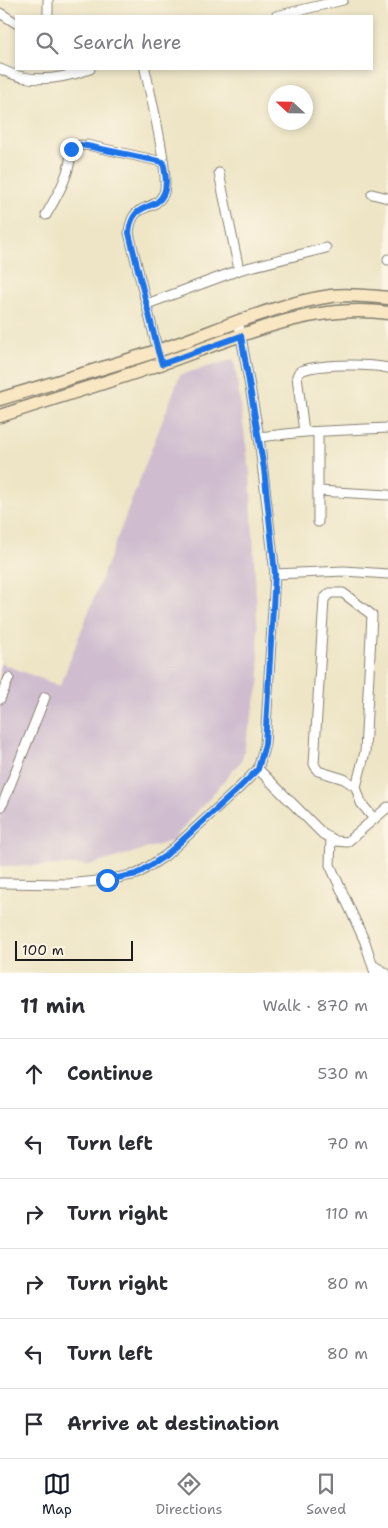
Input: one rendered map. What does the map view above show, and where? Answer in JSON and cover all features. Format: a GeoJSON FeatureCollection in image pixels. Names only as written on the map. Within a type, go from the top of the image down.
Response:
{"type":"FeatureCollection","features":[{"type":"Feature","properties":{"kind":"street"},"geometry":{"type":"LineString","coordinates":[[48,0],[48,15]]}},
{"type":"Feature","properties":{"kind":"street"},"geometry":{"type":"LineString","coordinates":[[280,15],[343,0]]}},
{"type":"Feature","properties":{"kind":"street"},"geometry":{"type":"LineString","coordinates":[[0,13],[15,22]]}},
{"type":"Feature","properties":{"kind":"street"},"geometry":{"type":"LineString","coordinates":[[0,70],[23,77],[39,79],[72,75],[87,70]]}},
{"type":"Feature","properties":{"kind":"street"},"geometry":{"type":"LineString","coordinates":[[145,70],[166,185],[163,195],[134,215],[129,233],[162,364]]}},
{"type":"Feature","properties":{"kind":"street"},"geometry":{"type":"LineString","coordinates":[[46,215],[61,190],[71,158],[71,149],[75,146],[87,146],[163,162]]}},
{"type":"Feature","properties":{"kind":"street"},"geometry":{"type":"LineString","coordinates":[[219,173],[239,270]]}},
{"type":"Feature","properties":{"kind":"street"},"geometry":{"type":"LineString","coordinates":[[372,194],[388,198]]}},
{"type":"Feature","properties":{"kind":"street"},"geometry":{"type":"LineString","coordinates":[[146,304],[239,270],[326,248]]}},
{"type":"Feature","properties":{"kind":"street"},"geometry":{"type":"LineString","coordinates":[[0,399],[158,351],[238,320],[298,303],[332,296],[355,295],[388,298]]}},
{"type":"Feature","properties":{"kind":"street"},"geometry":{"type":"LineString","coordinates":[[0,416],[306,316],[331,311],[365,310],[388,313]]}},
{"type":"Feature","properties":{"kind":"street"},"geometry":{"type":"LineString","coordinates":[[0,883],[68,884],[107,880],[137,874],[165,856],[258,769],[265,744],[275,574],[259,438],[238,320]]}},
{"type":"Feature","properties":{"kind":"street"},"geometry":{"type":"LineString","coordinates":[[304,432],[297,376],[299,372],[336,365],[388,368]]}},
{"type":"Feature","properties":{"kind":"street"},"geometry":{"type":"LineString","coordinates":[[259,438],[304,432],[318,433],[388,428]]}},
{"type":"Feature","properties":{"kind":"street"},"geometry":{"type":"LineString","coordinates":[[318,433],[318,522]]}},
{"type":"Feature","properties":{"kind":"street"},"geometry":{"type":"LineString","coordinates":[[318,491],[388,495]]}},
{"type":"Feature","properties":{"kind":"street"},"geometry":{"type":"LineString","coordinates":[[275,574],[344,571],[388,574]]}},
{"type":"Feature","properties":{"kind":"street"},"geometry":{"type":"LineString","coordinates":[[356,787],[344,779],[318,771],[314,764],[324,600],[330,593],[342,593],[372,615],[365,752],[356,787],[361,803],[374,819]]}},
{"type":"Feature","properties":{"kind":"street"},"geometry":{"type":"LineString","coordinates":[[0,699],[8,678]]}},
{"type":"Feature","properties":{"kind":"street"},"geometry":{"type":"LineString","coordinates":[[0,807],[45,697]]}},
{"type":"Feature","properties":{"kind":"street"},"geometry":{"type":"LineString","coordinates":[[258,769],[323,834],[336,840],[347,842],[388,807]]}},
{"type":"Feature","properties":{"kind":"street"},"geometry":{"type":"LineString","coordinates":[[331,838],[330,865],[365,942],[374,969],[386,973]]}},
{"type":"Feature","properties":{"kind":"shaded area"},"geometry":{"type":"Polygon","coordinates":[[[234,359],[250,473],[260,680],[242,760],[172,841],[91,865],[0,866],[0,663],[60,686],[180,375],[234,359]]]}},
{"type":"Feature","properties":{"kind":"route"},"geometry":{"type":"LineString","coordinates":[[71,149],[80,145],[163,162],[166,185],[163,195],[134,215],[129,233],[158,351],[162,364],[241,336],[264,469],[275,574],[265,744],[258,769],[165,856],[137,874],[107,880]]}}]}
